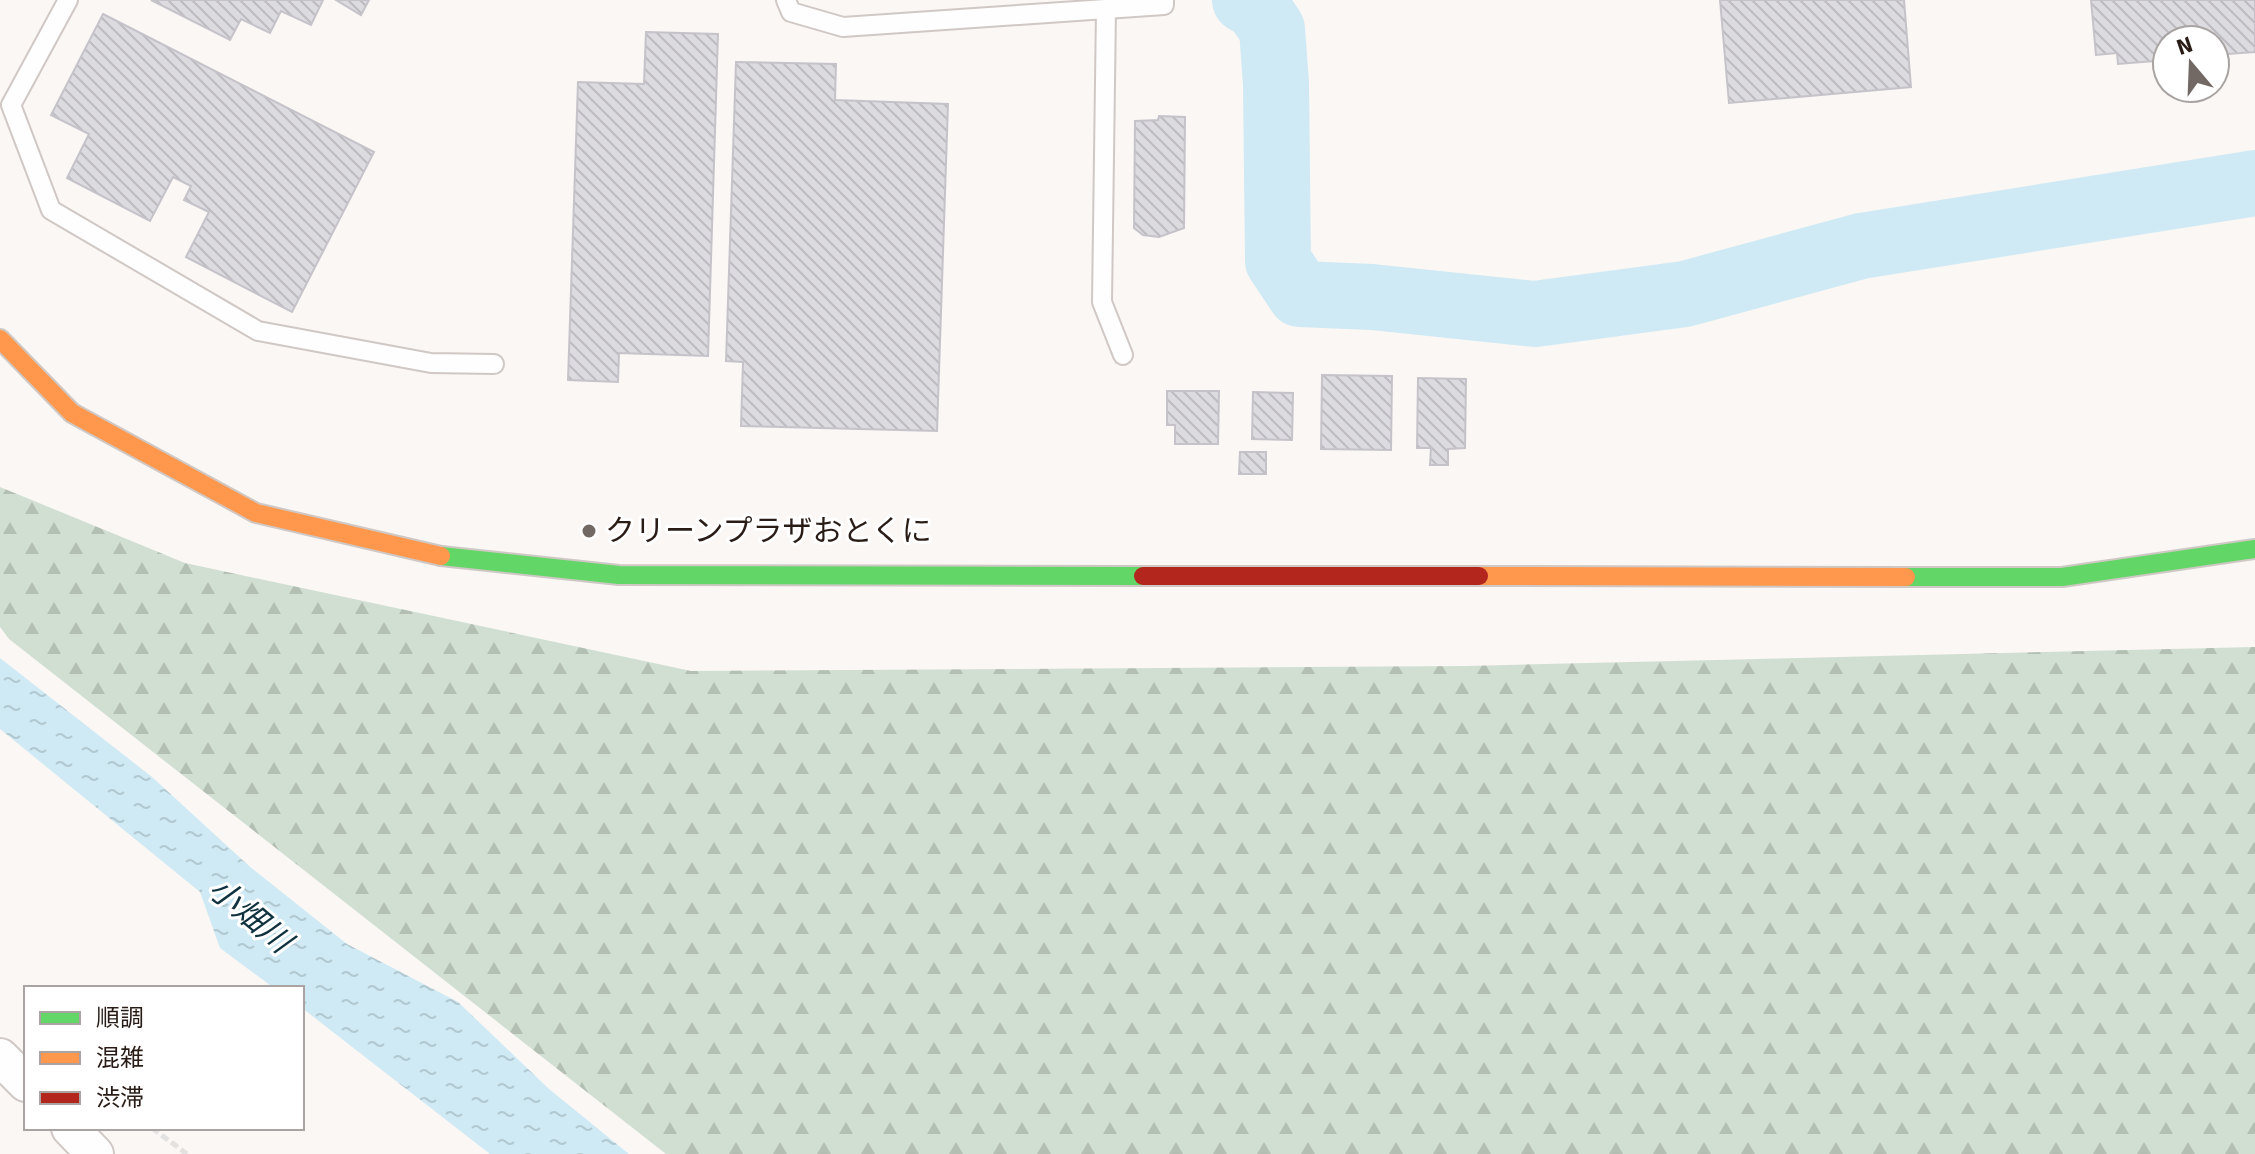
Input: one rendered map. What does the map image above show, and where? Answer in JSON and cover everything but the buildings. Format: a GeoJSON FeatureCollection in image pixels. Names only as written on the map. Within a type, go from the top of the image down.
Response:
{"type":"FeatureCollection","features":[{"type":"Feature","properties":{"kind":"street"},"geometry":{"type":"LineString","coordinates":[[0,339],[72,413],[256,513],[441,556],[619,575],[2062,577],[2255,549]]}},
{"type":"Feature","properties":{"kind":"street"},"geometry":{"type":"LineString","coordinates":[[0,1057],[24,1081]]}},
{"type":"Feature","properties":{"kind":"street"},"geometry":{"type":"LineString","coordinates":[[72,1130],[95,1154]]}},
{"type":"Feature","properties":{"kind":"lane"},"geometry":{"type":"LineString","coordinates":[[68,0],[11,105],[51,210],[258,331],[431,363],[494,364]]}},
{"type":"Feature","properties":{"kind":"lane"},"geometry":{"type":"LineString","coordinates":[[786,0],[791,12],[843,27],[966,9],[1106,9],[1164,5],[1164,0]]}},
{"type":"Feature","properties":{"kind":"lane"},"geometry":{"type":"LineString","coordinates":[[1106,9],[1102,302],[1123,355]]}},
{"type":"Feature","properties":{"kind":"path"},"geometry":{"type":"LineString","coordinates":[[155,1130],[187,1154]]}},
{"type":"Feature","properties":{"kind":"green space"},"geometry":{"type":"Polygon","coordinates":[[[0,487],[185,563],[691,671],[1466,666],[2255,647],[2255,1154],[666,1154],[9,639],[0,627],[0,487]]]}},
{"type":"Feature","properties":{"kind":"water","name":"小畑川"},"geometry":{"type":"Polygon","coordinates":[[[0,658],[152,777],[249,866],[347,944],[458,1002],[549,1089],[629,1154],[490,1154],[304,1010],[304,986],[271,986],[220,948],[200,892],[0,729],[0,658]]]}},
{"type":"Feature","properties":{"kind":"waterway"},"geometry":{"type":"LineString","coordinates":[[1245,0],[1257,7],[1272,29],[1276,84],[1278,261],[1300,294],[1372,297],[1535,314],[1685,294],[1861,246],[2255,183]]}},
{"type":"Feature","properties":{"kind":"traffic: fast"},"geometry":{"type":"LineString","coordinates":[[1906,577],[2062,577],[2255,549]]}},
{"type":"Feature","properties":{"kind":"traffic: fast"},"geometry":{"type":"LineString","coordinates":[[441,556],[619,575],[1143,576]]}},
{"type":"Feature","properties":{"kind":"traffic: slow"},"geometry":{"type":"LineString","coordinates":[[0,339],[72,413],[256,513],[441,556]]}},
{"type":"Feature","properties":{"kind":"traffic: slow"},"geometry":{"type":"LineString","coordinates":[[1479,576],[1906,577]]}},
{"type":"Feature","properties":{"kind":"traffic: jam"},"geometry":{"type":"LineString","coordinates":[[1143,576],[1479,576]]}},
{"type":"Feature","properties":{"kind":"place","name":"クリーンプラザおとくに"},"geometry":{"type":"Point","coordinates":[589,531]}}]}
